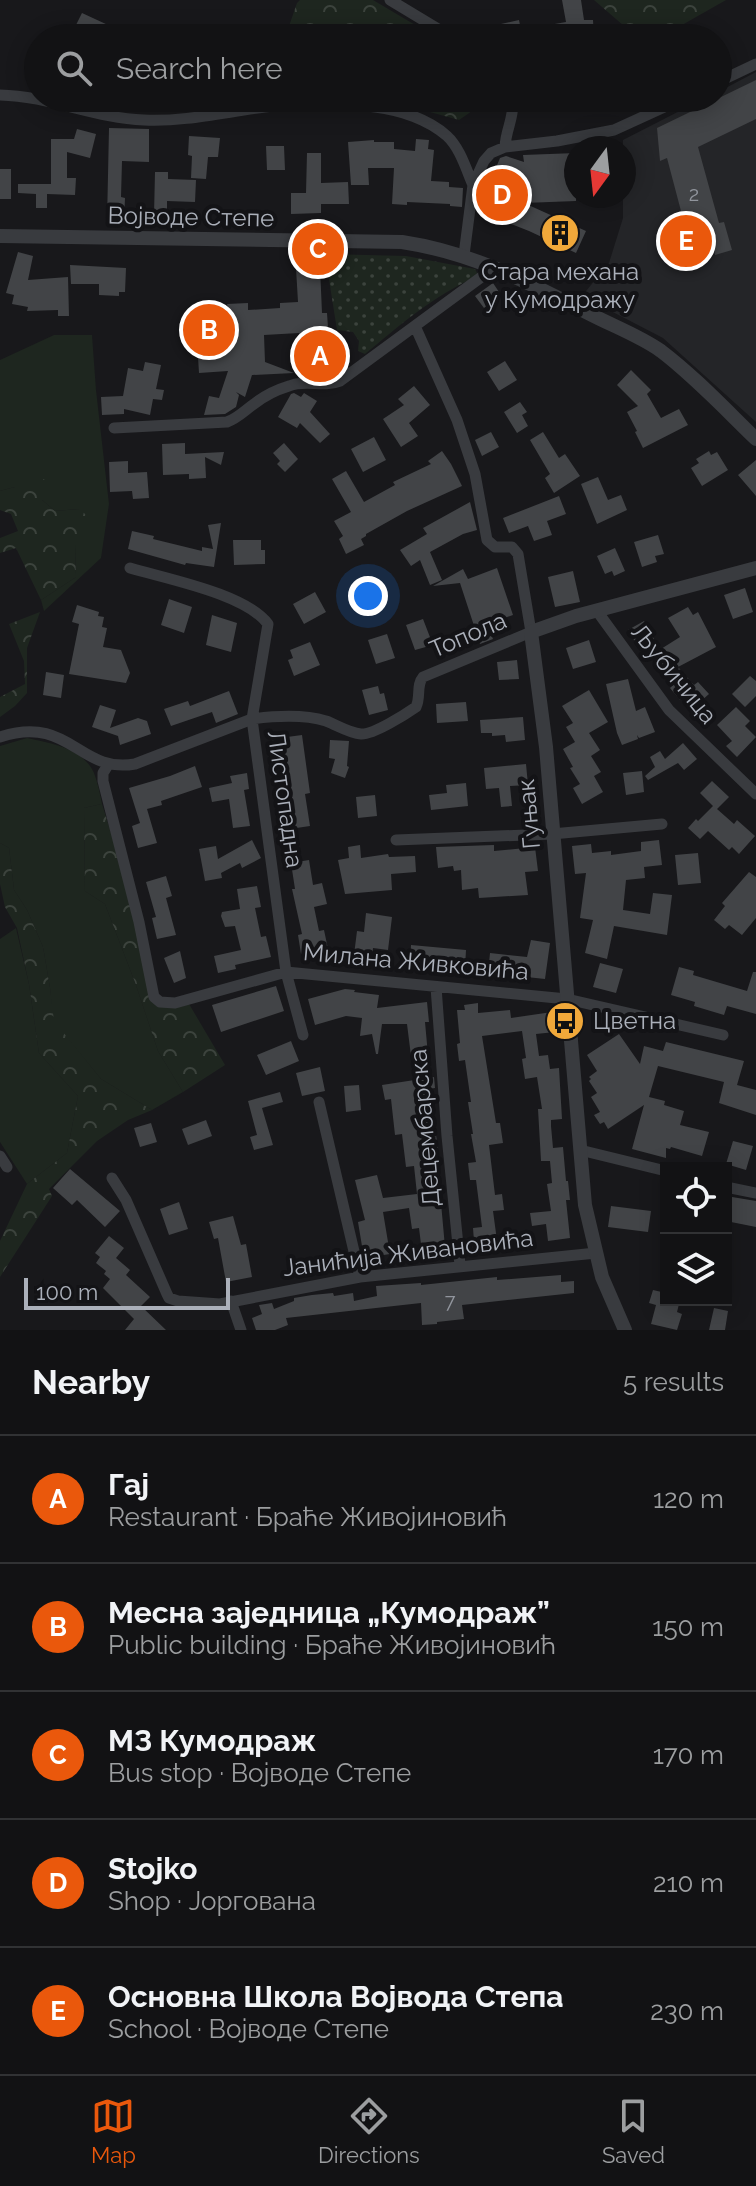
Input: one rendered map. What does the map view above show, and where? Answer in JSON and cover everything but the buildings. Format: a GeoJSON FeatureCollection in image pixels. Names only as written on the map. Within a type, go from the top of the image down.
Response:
{"type":"FeatureCollection","features":[{"type":"Feature","properties":{"kind":"street"},"geometry":{"type":"LineString","coordinates":[[390,0],[432,24]]}},
{"type":"Feature","properties":{"kind":"street"},"geometry":{"type":"LineString","coordinates":[[732,75],[756,64]]}},
{"type":"Feature","properties":{"kind":"street"},"geometry":{"type":"LineString","coordinates":[[0,95],[24,96]]}},
{"type":"Feature","properties":{"kind":"street"},"geometry":{"type":"LineString","coordinates":[[92,112],[144,120],[229,112]]}},
{"type":"Feature","properties":{"kind":"street"},"geometry":{"type":"LineString","coordinates":[[401,112],[423,121],[449,138],[473,185]]}},
{"type":"Feature","properties":{"kind":"street"},"geometry":{"type":"LineString","coordinates":[[505,147],[513,112]]}},
{"type":"Feature","properties":{"kind":"street"},"geometry":{"type":"LineString","coordinates":[[464,255],[473,185],[491,153],[505,147],[614,130],[653,112]]}},
{"type":"Feature","properties":{"kind":"street","name":"Војводе Степе"},"geometry":{"type":"LineString","coordinates":[[0,236],[402,242],[464,255],[495,267],[655,347],[756,439]]}},
{"type":"Feature","properties":{"kind":"street"},"geometry":{"type":"LineString","coordinates":[[114,428],[227,422],[263,398],[293,384],[325,385],[340,381],[495,267]]}},
{"type":"Feature","properties":{"kind":"street","name":"Гуњак"},"geometry":{"type":"LineString","coordinates":[[415,326],[457,420],[475,474],[487,540],[495,547],[512,547],[518,554],[546,747],[585,1205],[607,1289],[625,1330]]}},
{"type":"Feature","properties":{"kind":"street","name":"Листопадна"},"geometry":{"type":"LineString","coordinates":[[130,568],[233,598],[262,615],[268,624],[252,719],[286,972],[303,1035]]}},
{"type":"Feature","properties":{"kind":"street","name":"Топола"},"geometry":{"type":"LineString","coordinates":[[108,765],[122,767],[135,764],[252,719],[266,717],[311,717],[354,733],[368,734],[416,707],[419,682],[423,677],[531,632],[756,568]]}},
{"type":"Feature","properties":{"kind":"street","name":"Љубичица"},"geometry":{"type":"LineString","coordinates":[[597,611],[669,710],[756,794]]}},
{"type":"Feature","properties":{"kind":"street"},"geometry":{"type":"LineString","coordinates":[[0,737],[28,731],[50,734],[108,765]]}},
{"type":"Feature","properties":{"kind":"street","name":"Милана Живковића"},"geometry":{"type":"LineString","coordinates":[[108,765],[103,781],[139,922],[154,997],[160,1002],[175,1003],[286,972],[567,999],[723,1035]]}},
{"type":"Feature","properties":{"kind":"street"},"geometry":{"type":"LineString","coordinates":[[396,840],[552,834],[662,824]]}},
{"type":"Feature","properties":{"kind":"street","name":"Децембарска"},"geometry":{"type":"LineString","coordinates":[[436,987],[460,1265]]}},
{"type":"Feature","properties":{"kind":"street"},"geometry":{"type":"LineString","coordinates":[[319,1102],[360,1277]]}},
{"type":"Feature","properties":{"kind":"street"},"geometry":{"type":"LineString","coordinates":[[580,1150],[660,1170]]}},
{"type":"Feature","properties":{"kind":"street"},"geometry":{"type":"LineString","coordinates":[[0,1156],[7,1167]]}},
{"type":"Feature","properties":{"kind":"street","name":"Јанићија Живановића"},"geometry":{"type":"LineString","coordinates":[[112,1178],[126,1200],[169,1298],[178,1301],[209,1304],[360,1277],[596,1253]]}},
{"type":"Feature","properties":{"kind":"street"},"geometry":{"type":"LineString","coordinates":[[732,1188],[756,1193]]}},
{"type":"Feature","properties":{"kind":"street"},"geometry":{"type":"LineString","coordinates":[[231,1301],[241,1330]]}},
{"type":"Feature","properties":{"kind":"shaded area"},"geometry":{"type":"Polygon","coordinates":[[[756,72],[756,422],[663,338],[582,296],[609,263],[623,218],[623,208],[636,208],[636,136],[631,136],[678,112],[732,112],[732,85],[756,72]]]}},
{"type":"Feature","properties":{"kind":"green space"},"geometry":{"type":"Polygon","coordinates":[[[300,0],[373,0],[413,24],[290,24],[300,0]]]}},
{"type":"Feature","properties":{"kind":"green space"},"geometry":{"type":"Polygon","coordinates":[[[594,0],[726,0],[684,24],[622,24],[594,0]]]}},
{"type":"Feature","properties":{"kind":"green space"},"geometry":{"type":"Polygon","coordinates":[[[430,112],[471,112],[459,120],[430,112]]]}},
{"type":"Feature","properties":{"kind":"green space"},"geometry":{"type":"Polygon","coordinates":[[[325,254],[406,256],[475,269],[477,273],[476,277],[418,312],[365,354],[358,351],[359,341],[353,332],[337,330],[325,254]]]}},
{"type":"Feature","properties":{"kind":"green space"},"geometry":{"type":"Polygon","coordinates":[[[54,335],[92,335],[109,504],[101,558],[44,611],[41,600],[76,577],[75,546],[80,509],[55,511],[42,500],[15,487],[0,491],[0,360],[54,335]]]}},
{"type":"Feature","properties":{"kind":"green space"},"geometry":{"type":"Polygon","coordinates":[[[34,475],[45,480],[42,500],[55,511],[80,509],[94,523],[75,546],[76,577],[41,600],[16,548],[0,553],[0,538],[18,531],[11,514],[0,510],[0,491],[15,487],[34,475]]]}},
{"type":"Feature","properties":{"kind":"green space"},"geometry":{"type":"Polygon","coordinates":[[[40,612],[27,648],[27,693],[0,717],[0,697],[25,684],[24,661],[9,624],[40,612]]]}},
{"type":"Feature","properties":{"kind":"green space"},"geometry":{"type":"Polygon","coordinates":[[[27,738],[74,752],[89,765],[95,777],[102,804],[84,808],[85,891],[105,904],[158,1051],[183,1092],[152,1110],[101,1079],[53,1021],[43,947],[27,910],[14,890],[9,848],[0,843],[0,746],[27,738]]]}},
{"type":"Feature","properties":{"kind":"green space"},"geometry":{"type":"Polygon","coordinates":[[[102,804],[139,922],[145,972],[164,1003],[189,1004],[225,1065],[183,1092],[158,1051],[105,904],[85,891],[84,808],[102,804]]]}},
{"type":"Feature","properties":{"kind":"green space"},"geometry":{"type":"Polygon","coordinates":[[[0,843],[9,848],[14,890],[27,910],[43,947],[54,1021],[101,1079],[152,1110],[128,1120],[97,1141],[49,1189],[52,1196],[0,1277],[0,1241],[27,1184],[67,1153],[78,1096],[39,1053],[17,928],[5,907],[0,884],[0,843]]]}},
{"type":"Feature","properties":{"kind":"green space"},"geometry":{"type":"Polygon","coordinates":[[[16,928],[29,984],[39,1053],[78,1096],[67,1153],[27,1184],[0,1142],[0,939],[16,928]]]}},
{"type":"Feature","properties":{"kind":"place","name":"Stojko"},"geometry":{"type":"Point","coordinates":[502,195]}},
{"type":"Feature","properties":{"kind":"place","name":"Стара механа у Кумодражу"},"geometry":{"type":"Point","coordinates":[560,233]}},
{"type":"Feature","properties":{"kind":"place","name":"Основна Школа Војвода Степа"},"geometry":{"type":"Point","coordinates":[686,241]}},
{"type":"Feature","properties":{"kind":"place","name":"МЗ Кумодраж"},"geometry":{"type":"Point","coordinates":[318,249]}},
{"type":"Feature","properties":{"kind":"place","name":"Месна заједница „Кумодраж”"},"geometry":{"type":"Point","coordinates":[209,330]}},
{"type":"Feature","properties":{"kind":"place","name":"Гај"},"geometry":{"type":"Point","coordinates":[320,356]}},
{"type":"Feature","properties":{"kind":"place","name":"Цветна"},"geometry":{"type":"Point","coordinates":[565,1021]}}]}
